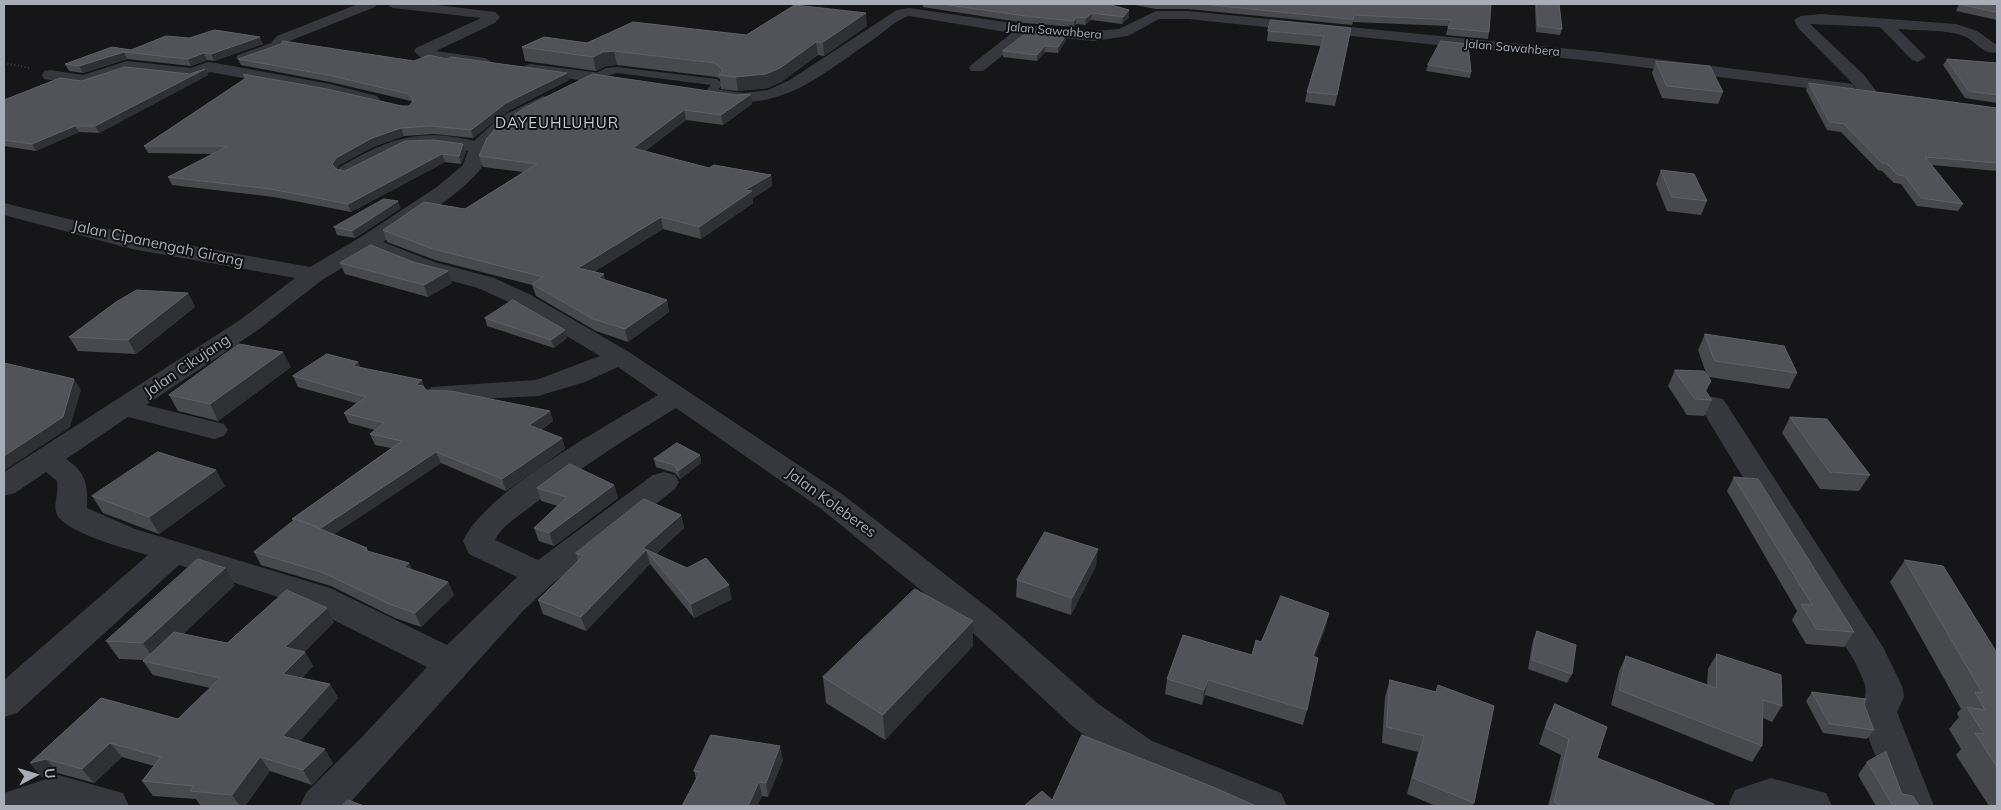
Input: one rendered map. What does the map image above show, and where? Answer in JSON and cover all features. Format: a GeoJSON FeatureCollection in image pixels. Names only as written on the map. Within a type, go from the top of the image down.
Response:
{"type":"FeatureCollection","features":[{"type":"Feature","properties":{"kind":"street"},"geometry":{"type":"LineString","coordinates":[[216,68],[277,46],[282,39],[370,4]]}},
{"type":"Feature","properties":{"kind":"street"},"geometry":{"type":"LineString","coordinates":[[393,4],[490,15],[493,17],[490,20],[422,51],[426,54],[443,58],[499,65]]}},
{"type":"Feature","properties":{"kind":"street"},"geometry":{"type":"LineString","coordinates":[[1829,4],[1840,20]]}},
{"type":"Feature","properties":{"kind":"street"},"geometry":{"type":"LineString","coordinates":[[1127,11],[1156,15]]}},
{"type":"Feature","properties":{"kind":"street","name":"Jalan Sawahbera"},"geometry":{"type":"LineString","coordinates":[[517,67],[744,98],[771,95],[794,85],[902,13],[921,13],[1026,30],[1094,36],[1123,33],[1156,15],[1188,15],[1601,57],[1886,94]]}},
{"type":"Feature","properties":{"kind":"street"},"geometry":{"type":"LineString","coordinates":[[1867,91],[1858,79],[1803,25],[1801,20],[1840,20],[1965,31],[1992,48]]}},
{"type":"Feature","properties":{"kind":"street"},"geometry":{"type":"LineString","coordinates":[[1884,24],[1918,57]]}},
{"type":"Feature","properties":{"kind":"street"},"geometry":{"type":"LineString","coordinates":[[977,68],[1026,30]]}},
{"type":"Feature","properties":{"kind":"street"},"geometry":{"type":"LineString","coordinates":[[50,75],[84,80],[126,66],[193,73],[208,67],[330,89],[390,104]]}},
{"type":"Feature","properties":{"kind":"street"},"geometry":{"type":"LineString","coordinates":[[367,243],[444,191],[465,174],[472,167],[479,146],[506,121],[593,77]]}},
{"type":"Feature","properties":{"kind":"street"},"geometry":{"type":"LineString","coordinates":[[347,171],[394,145],[409,141],[422,140],[479,146]]}},
{"type":"Feature","properties":{"kind":"street","name":"Jalan Cipanengah Girang"},"geometry":{"type":"LineString","coordinates":[[4,209],[132,242],[314,275]]}},
{"type":"Feature","properties":{"kind":"street","name":"Jalan Cikujang"},"geometry":{"type":"LineString","coordinates":[[4,486],[249,325],[314,275],[367,243]]}},
{"type":"Feature","properties":{"kind":"street","name":"Jalan Koleberes"},"geometry":{"type":"LineString","coordinates":[[367,243],[426,267],[486,283],[522,299],[620,357],[675,397],[831,501],[984,623],[1084,714],[1138,753],[1266,806]]}},
{"type":"Feature","properties":{"kind":"street"},"geometry":{"type":"LineString","coordinates":[[441,393],[538,388],[576,376],[620,357]]}},
{"type":"Feature","properties":{"kind":"street"},"geometry":{"type":"LineString","coordinates":[[542,575],[480,546],[478,541],[480,536],[497,516],[562,466],[675,397]]}},
{"type":"Feature","properties":{"kind":"street"},"geometry":{"type":"LineString","coordinates":[[1713,405],[1870,657],[1884,686],[1885,697],[1878,712],[1882,727],[1914,806]]}},
{"type":"Feature","properties":{"kind":"street"},"geometry":{"type":"LineString","coordinates":[[123,408],[214,430]]}},
{"type":"Feature","properties":{"kind":"street"},"geometry":{"type":"LineString","coordinates":[[45,458],[72,476],[74,485],[71,512],[85,521],[126,538],[174,551],[318,598],[453,664]]}},
{"type":"Feature","properties":{"kind":"street"},"geometry":{"type":"LineString","coordinates":[[320,806],[453,664],[542,575],[664,482]]}},
{"type":"Feature","properties":{"kind":"street"},"geometry":{"type":"LineString","coordinates":[[4,702],[174,551]]}},
{"type":"Feature","properties":{"kind":"street"},"geometry":{"type":"LineString","coordinates":[[17,806],[58,793],[109,806]]}},
{"type":"Feature","properties":{"kind":"street"},"geometry":{"type":"LineString","coordinates":[[1750,806],[1749,803],[1753,801],[1770,796],[1812,806]]}},
{"type":"Feature","properties":{"kind":"building"},"geometry":{"type":"Polygon","coordinates":[[[942,4],[1108,4],[1129,10],[1123,17],[1092,13],[1086,18],[1076,17],[1074,21],[942,4]]]}},
{"type":"Feature","properties":{"kind":"building"},"geometry":{"type":"Polygon","coordinates":[[[1202,4],[1491,4],[1489,32],[1448,28],[1452,20],[1354,15],[1353,19],[1202,4]]]}},
{"type":"Feature","properties":{"kind":"building"},"geometry":{"type":"Polygon","coordinates":[[[1537,4],[1559,4],[1562,29],[1538,26],[1537,4]]]}},
{"type":"Feature","properties":{"kind":"building"},"geometry":{"type":"Polygon","coordinates":[[[1959,4],[1997,4],[1997,12],[1959,4]]]}},
{"type":"Feature","properties":{"kind":"building"},"geometry":{"type":"Polygon","coordinates":[[[795,5],[866,13],[823,42],[816,42],[780,68],[766,74],[736,77],[719,75],[723,70],[715,63],[614,51],[603,52],[593,57],[522,47],[544,37],[587,43],[633,22],[746,35],[795,5]]]}},
{"type":"Feature","properties":{"kind":"building"},"geometry":{"type":"Polygon","coordinates":[[[1271,20],[1351,28],[1337,95],[1307,92],[1324,36],[1268,31],[1271,20]]]}},
{"type":"Feature","properties":{"kind":"building"},"geometry":{"type":"Polygon","coordinates":[[[215,30],[260,37],[211,54],[204,53],[188,59],[124,52],[79,66],[65,64],[112,47],[131,50],[166,36],[189,38],[215,30]]]}},
{"type":"Feature","properties":{"kind":"building"},"geometry":{"type":"Polygon","coordinates":[[[1029,31],[1066,35],[1058,47],[1045,46],[1037,55],[1003,51],[1029,31]]]}},
{"type":"Feature","properties":{"kind":"building"},"geometry":{"type":"Polygon","coordinates":[[[283,41],[414,61],[429,55],[447,59],[451,57],[567,73],[506,103],[471,130],[431,126],[401,128],[372,138],[336,158],[332,164],[336,169],[345,171],[405,141],[434,140],[463,144],[459,156],[442,154],[348,204],[271,189],[168,177],[228,146],[144,146],[246,78],[243,74],[327,89],[402,106],[409,106],[413,101],[409,94],[328,75],[238,59],[281,44],[283,41]]]}},
{"type":"Feature","properties":{"kind":"building"},"geometry":{"type":"Polygon","coordinates":[[[1441,41],[1468,44],[1471,72],[1428,65],[1441,41]]]}},
{"type":"Feature","properties":{"kind":"building"},"geometry":{"type":"Polygon","coordinates":[[[1947,59],[1997,63],[1997,95],[1969,91],[1947,59]]]}},
{"type":"Feature","properties":{"kind":"building"},"geometry":{"type":"Polygon","coordinates":[[[1656,61],[1710,66],[1723,92],[1667,86],[1656,61]]]}},
{"type":"Feature","properties":{"kind":"building"},"geometry":{"type":"Polygon","coordinates":[[[125,67],[190,74],[205,69],[95,126],[75,126],[32,144],[4,140],[4,100],[60,78],[81,81],[125,67]]]}},
{"type":"Feature","properties":{"kind":"building"},"geometry":{"type":"Polygon","coordinates":[[[593,74],[736,95],[751,94],[721,115],[684,110],[633,148],[709,168],[714,165],[771,175],[745,190],[752,191],[699,227],[661,217],[578,268],[604,274],[599,278],[667,300],[625,329],[593,319],[532,284],[543,277],[430,248],[383,230],[424,202],[465,209],[537,164],[479,156],[487,138],[496,128],[524,108],[593,74]]]}},
{"type":"Feature","properties":{"kind":"building"},"geometry":{"type":"Polygon","coordinates":[[[1809,83],[1997,108],[1997,163],[1925,157],[1963,204],[1921,198],[1905,176],[1898,175],[1886,163],[1882,163],[1844,124],[1830,122],[1809,83]]]}},
{"type":"Feature","properties":{"kind":"building"},"geometry":{"type":"Polygon","coordinates":[[[1661,170],[1694,174],[1707,201],[1672,197],[1661,170]]]}},
{"type":"Feature","properties":{"kind":"building"},"geometry":{"type":"Polygon","coordinates":[[[384,199],[398,201],[352,231],[334,227],[384,199]]]}},
{"type":"Feature","properties":{"kind":"building"},"geometry":{"type":"Polygon","coordinates":[[[371,245],[413,262],[448,271],[424,285],[340,263],[371,245]]]}},
{"type":"Feature","properties":{"kind":"building"},"geometry":{"type":"Polygon","coordinates":[[[137,290],[188,293],[128,340],[69,337],[116,302],[137,290]]]}},
{"type":"Feature","properties":{"kind":"building"},"geometry":{"type":"Polygon","coordinates":[[[513,300],[565,330],[551,340],[485,318],[513,300]]]}},
{"type":"Feature","properties":{"kind":"building"},"geometry":{"type":"Polygon","coordinates":[[[1705,334],[1784,346],[1797,373],[1715,361],[1705,334]]]}},
{"type":"Feature","properties":{"kind":"building"},"geometry":{"type":"Polygon","coordinates":[[[239,344],[283,352],[210,404],[169,395],[239,344]]]}},
{"type":"Feature","properties":{"kind":"building"},"geometry":{"type":"Polygon","coordinates":[[[327,354],[358,362],[353,366],[422,380],[416,385],[423,386],[426,390],[451,391],[550,411],[529,425],[562,438],[502,479],[436,452],[321,528],[292,519],[402,441],[370,434],[384,423],[344,413],[366,397],[293,376],[327,354]]]}},
{"type":"Feature","properties":{"kind":"building"},"geometry":{"type":"Polygon","coordinates":[[[4,363],[74,379],[63,417],[4,456],[4,363]]]}},
{"type":"Feature","properties":{"kind":"building"},"geometry":{"type":"Polygon","coordinates":[[[1675,370],[1704,371],[1711,381],[1705,390],[1712,400],[1695,399],[1675,370]]]}},
{"type":"Feature","properties":{"kind":"building"},"geometry":{"type":"Polygon","coordinates":[[[1790,417],[1827,419],[1870,475],[1830,472],[1790,417]]]}},
{"type":"Feature","properties":{"kind":"building"},"geometry":{"type":"Polygon","coordinates":[[[677,443],[700,455],[678,471],[674,465],[654,459],[677,443]]]}},
{"type":"Feature","properties":{"kind":"building"},"geometry":{"type":"Polygon","coordinates":[[[158,452],[216,470],[149,517],[92,496],[158,452]]]}},
{"type":"Feature","properties":{"kind":"building"},"geometry":{"type":"Polygon","coordinates":[[[570,464],[614,485],[549,533],[534,528],[567,497],[537,488],[570,464]]]}},
{"type":"Feature","properties":{"kind":"building"},"geometry":{"type":"Polygon","coordinates":[[[1734,477],[1758,479],[1854,632],[1816,629],[1801,604],[1812,605],[1734,477]]]}},
{"type":"Feature","properties":{"kind":"building"},"geometry":{"type":"Polygon","coordinates":[[[644,499],[681,515],[643,548],[687,568],[706,558],[729,585],[691,604],[646,550],[581,617],[538,600],[583,556],[576,553],[644,499]]]}},
{"type":"Feature","properties":{"kind":"building"},"geometry":{"type":"Polygon","coordinates":[[[296,519],[367,548],[364,550],[409,563],[404,567],[448,582],[415,613],[389,604],[324,573],[254,552],[296,519]]]}},
{"type":"Feature","properties":{"kind":"building"},"geometry":{"type":"Polygon","coordinates":[[[1045,532],[1098,549],[1072,598],[1017,580],[1045,532]]]}},
{"type":"Feature","properties":{"kind":"building"},"geometry":{"type":"Polygon","coordinates":[[[198,559],[225,568],[143,643],[106,641],[198,559]]]}},
{"type":"Feature","properties":{"kind":"building"},"geometry":{"type":"Polygon","coordinates":[[[1905,560],[1943,566],[1997,653],[1997,767],[1975,733],[1984,734],[1967,707],[1985,710],[1975,692],[1982,693],[1905,560]]]}},
{"type":"Feature","properties":{"kind":"building"},"geometry":{"type":"Polygon","coordinates":[[[915,589],[973,621],[883,715],[823,677],[915,589]]]}},
{"type":"Feature","properties":{"kind":"building"},"geometry":{"type":"Polygon","coordinates":[[[287,590],[327,608],[285,647],[305,652],[283,674],[330,684],[283,736],[325,749],[303,770],[260,757],[232,795],[190,791],[194,786],[142,781],[161,757],[110,743],[82,769],[46,759],[30,763],[101,698],[178,719],[220,678],[143,661],[174,632],[227,643],[287,590]]]}},
{"type":"Feature","properties":{"kind":"building"},"geometry":{"type":"Polygon","coordinates":[[[1281,596],[1329,613],[1313,656],[1318,658],[1307,710],[1208,680],[1204,690],[1167,679],[1183,635],[1252,655],[1256,640],[1261,642],[1281,596]]]}},
{"type":"Feature","properties":{"kind":"building"},"geometry":{"type":"Polygon","coordinates":[[[1537,631],[1576,645],[1572,674],[1532,660],[1537,631]]]}},
{"type":"Feature","properties":{"kind":"building"},"geometry":{"type":"Polygon","coordinates":[[[1717,654],[1781,675],[1782,706],[1763,700],[1762,746],[1619,690],[1626,656],[1716,688],[1717,654]]]}},
{"type":"Feature","properties":{"kind":"building"},"geometry":{"type":"Polygon","coordinates":[[[1390,680],[1436,692],[1438,685],[1494,706],[1474,803],[1413,778],[1424,736],[1387,727],[1390,680]]]}},
{"type":"Feature","properties":{"kind":"building"},"geometry":{"type":"Polygon","coordinates":[[[1812,692],[1866,699],[1864,704],[1874,730],[1830,724],[1812,692]]]}},
{"type":"Feature","properties":{"kind":"building"},"geometry":{"type":"Polygon","coordinates":[[[1555,704],[1607,727],[1597,758],[1714,804],[1714,806],[1562,806],[1554,802],[1569,739],[1546,728],[1555,704]]]}},
{"type":"Feature","properties":{"kind":"building"},"geometry":{"type":"Polygon","coordinates":[[[711,735],[780,746],[766,783],[759,782],[748,806],[682,806],[700,772],[694,771],[711,735]]]}},
{"type":"Feature","properties":{"kind":"building"},"geometry":{"type":"Polygon","coordinates":[[[1082,735],[1256,806],[1024,806],[1042,791],[1052,800],[1082,735]]]}},
{"type":"Feature","properties":{"kind":"building"},"geometry":{"type":"Polygon","coordinates":[[[1886,752],[1902,794],[1913,796],[1919,806],[1893,806],[1867,762],[1886,752]]]}},
{"type":"Feature","properties":{"kind":"building"},"geometry":{"type":"Polygon","coordinates":[[[348,800],[364,806],[342,806],[348,800]]]}},
{"type":"Feature","properties":{"kind":"district","name":"DAYEUHLUHUR"},"geometry":{"type":"Point","coordinates":[557,123]}}]}
